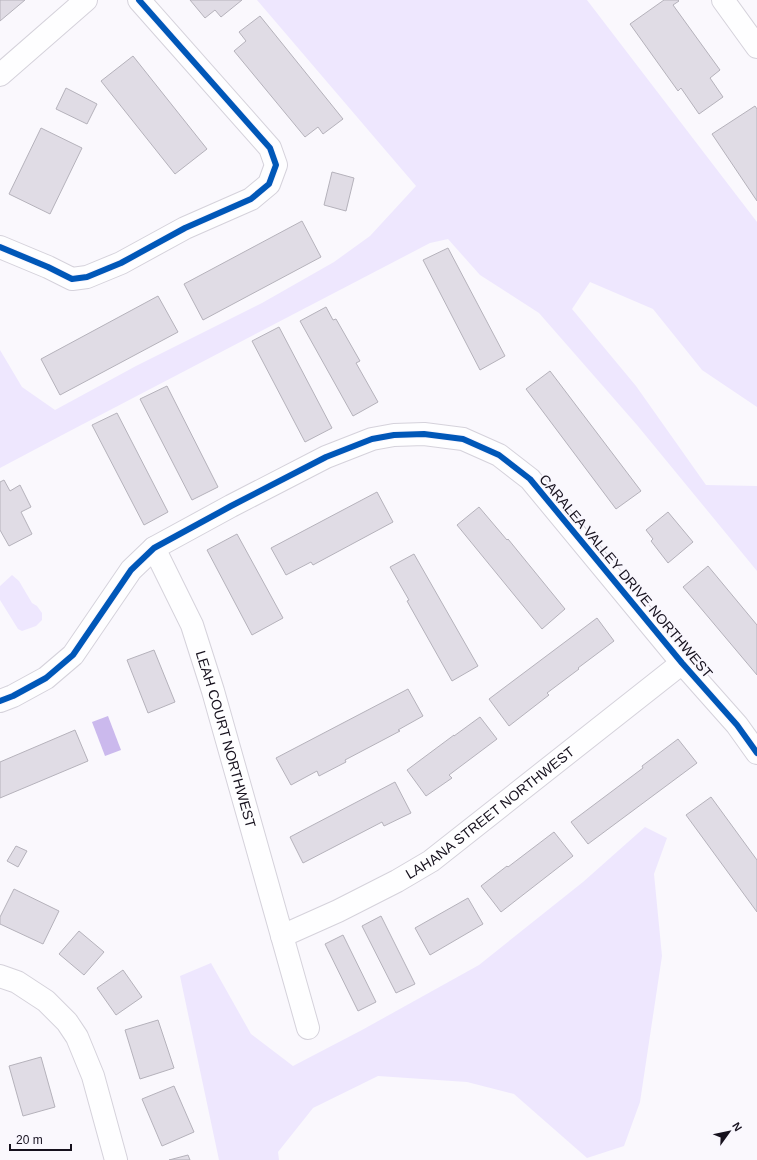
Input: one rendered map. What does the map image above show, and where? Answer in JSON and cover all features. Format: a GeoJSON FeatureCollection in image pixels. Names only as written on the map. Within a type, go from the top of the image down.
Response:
{"type":"FeatureCollection","features":[{"type":"Feature","properties":{"kind":"street"},"geometry":{"type":"LineString","coordinates":[[0,75],[86,0]]}},
{"type":"Feature","properties":{"kind":"street"},"geometry":{"type":"LineString","coordinates":[[0,247],[48,267],[72,279],[87,277],[121,263],[185,228],[251,199],[270,184],[276,165],[270,148],[139,0]]}},
{"type":"Feature","properties":{"kind":"street"},"geometry":{"type":"LineString","coordinates":[[723,0],[757,47]]}},
{"type":"Feature","properties":{"kind":"street","name":"CARALEA VALLEY DRIVE NORTHWEST"},"geometry":{"type":"LineString","coordinates":[[0,701],[13,696],[46,678],[73,655],[131,570],[154,548],[326,457],[372,439],[394,435],[424,434],[463,439],[499,455],[530,479],[682,663],[737,725],[757,754]]}},
{"type":"Feature","properties":{"kind":"street","name":"LEAH COURT NORTHWEST"},"geometry":{"type":"LineString","coordinates":[[154,548],[192,625],[215,698],[308,1028]]}},
{"type":"Feature","properties":{"kind":"street","name":"LAHANA STREET NORTHWEST"},"geometry":{"type":"LineString","coordinates":[[282,936],[338,911],[397,881],[431,861],[682,663]]}},
{"type":"Feature","properties":{"kind":"street"},"geometry":{"type":"LineString","coordinates":[[0,976],[17,982],[46,1001],[67,1022],[77,1037],[92,1076],[116,1160]]}},
{"type":"Feature","properties":{"kind":"shaded area"},"geometry":{"type":"Polygon","coordinates":[[[257,0],[587,0],[757,222],[757,407],[702,370],[653,309],[590,282],[572,309],[636,386],[706,485],[757,486],[757,571],[637,425],[539,313],[480,275],[448,239],[430,243],[0,468],[0,350],[22,387],[55,410],[136,366],[262,303],[334,262],[370,236],[416,186],[257,0]]]}},
{"type":"Feature","properties":{"kind":"shaded area"},"geometry":{"type":"Polygon","coordinates":[[[12,575],[19,581],[32,603],[37,606],[42,613],[42,620],[36,626],[22,631],[18,629],[0,600],[0,586],[12,575]]]}},
{"type":"Feature","properties":{"kind":"shaded area"},"geometry":{"type":"Polygon","coordinates":[[[108,716],[121,750],[105,756],[92,722],[108,716]]]}},
{"type":"Feature","properties":{"kind":"shaded area"},"geometry":{"type":"Polygon","coordinates":[[[645,827],[667,838],[654,874],[662,956],[640,1102],[624,1146],[587,1158],[514,1094],[467,1082],[378,1076],[313,1108],[278,1152],[279,1160],[219,1160],[180,976],[211,963],[251,1034],[293,1066],[362,1030],[479,965],[583,882],[645,827]]]}},
{"type":"Feature","properties":{"kind":"building"},"geometry":{"type":"Polygon","coordinates":[[[0,0],[25,0],[0,21],[0,0]]]}},
{"type":"Feature","properties":{"kind":"building"},"geometry":{"type":"Polygon","coordinates":[[[190,0],[242,0],[221,17],[215,10],[205,18],[190,0]]]}},
{"type":"Feature","properties":{"kind":"building"},"geometry":{"type":"Polygon","coordinates":[[[664,0],[679,1],[673,5],[720,70],[710,78],[723,97],[699,114],[681,88],[678,91],[630,24],[664,0]]]}},
{"type":"Feature","properties":{"kind":"building"},"geometry":{"type":"Polygon","coordinates":[[[260,16],[343,119],[323,134],[318,127],[305,137],[234,51],[246,41],[239,32],[260,16]]]}},
{"type":"Feature","properties":{"kind":"building"},"geometry":{"type":"Polygon","coordinates":[[[133,56],[207,149],[175,174],[101,81],[133,56]]]}},
{"type":"Feature","properties":{"kind":"building"},"geometry":{"type":"Polygon","coordinates":[[[66,88],[97,104],[87,124],[56,109],[66,88]]]}},
{"type":"Feature","properties":{"kind":"building"},"geometry":{"type":"Polygon","coordinates":[[[755,106],[757,109],[757,201],[712,134],[755,106]]]}},
{"type":"Feature","properties":{"kind":"building"},"geometry":{"type":"Polygon","coordinates":[[[41,128],[82,148],[50,214],[9,194],[41,128]]]}},
{"type":"Feature","properties":{"kind":"building"},"geometry":{"type":"Polygon","coordinates":[[[332,172],[354,178],[346,211],[324,205],[332,172]]]}},
{"type":"Feature","properties":{"kind":"building"},"geometry":{"type":"Polygon","coordinates":[[[302,221],[321,257],[203,320],[184,284],[302,221]]]}},
{"type":"Feature","properties":{"kind":"building"},"geometry":{"type":"Polygon","coordinates":[[[448,248],[505,356],[480,370],[423,260],[448,248]]]}},
{"type":"Feature","properties":{"kind":"building"},"geometry":{"type":"Polygon","coordinates":[[[158,296],[178,332],[60,395],[41,359],[158,296]]]}},
{"type":"Feature","properties":{"kind":"building"},"geometry":{"type":"Polygon","coordinates":[[[326,307],[333,320],[336,319],[360,361],[356,363],[378,402],[353,416],[300,321],[326,307]]]}},
{"type":"Feature","properties":{"kind":"building"},"geometry":{"type":"Polygon","coordinates":[[[279,327],[332,428],[305,442],[252,341],[279,327]]]}},
{"type":"Feature","properties":{"kind":"building"},"geometry":{"type":"Polygon","coordinates":[[[550,371],[641,491],[616,509],[526,389],[550,371]]]}},
{"type":"Feature","properties":{"kind":"building"},"geometry":{"type":"Polygon","coordinates":[[[167,386],[218,487],[192,500],[140,399],[167,386]]]}},
{"type":"Feature","properties":{"kind":"building"},"geometry":{"type":"Polygon","coordinates":[[[117,413],[168,512],[144,525],[92,425],[117,413]]]}},
{"type":"Feature","properties":{"kind":"building"},"geometry":{"type":"Polygon","coordinates":[[[4,480],[10,491],[20,485],[31,507],[21,512],[32,534],[9,546],[0,530],[0,482],[4,480]]]}},
{"type":"Feature","properties":{"kind":"building"},"geometry":{"type":"Polygon","coordinates":[[[377,492],[393,522],[313,565],[311,562],[286,575],[271,548],[377,492]]]}},
{"type":"Feature","properties":{"kind":"building"},"geometry":{"type":"Polygon","coordinates":[[[479,507],[507,540],[508,539],[565,609],[542,629],[457,525],[479,507]]]}},
{"type":"Feature","properties":{"kind":"building"},"geometry":{"type":"Polygon","coordinates":[[[668,512],[693,542],[668,563],[651,541],[653,539],[646,530],[668,512]]]}},
{"type":"Feature","properties":{"kind":"building"},"geometry":{"type":"Polygon","coordinates":[[[237,534],[283,618],[252,635],[207,550],[237,534]]]}},
{"type":"Feature","properties":{"kind":"building"},"geometry":{"type":"Polygon","coordinates":[[[414,554],[478,666],[452,681],[407,601],[409,600],[390,567],[414,554]]]}},
{"type":"Feature","properties":{"kind":"building"},"geometry":{"type":"Polygon","coordinates":[[[708,566],[757,625],[757,675],[683,587],[708,566]]]}},
{"type":"Feature","properties":{"kind":"building"},"geometry":{"type":"Polygon","coordinates":[[[597,618],[614,641],[547,693],[549,695],[509,726],[489,699],[597,618]]]}},
{"type":"Feature","properties":{"kind":"building"},"geometry":{"type":"Polygon","coordinates":[[[154,650],[175,702],[148,713],[127,660],[154,650]]]}},
{"type":"Feature","properties":{"kind":"building"},"geometry":{"type":"Polygon","coordinates":[[[408,689],[423,716],[398,730],[400,731],[345,760],[346,762],[319,776],[317,771],[291,785],[276,758],[408,689]]]}},
{"type":"Feature","properties":{"kind":"building"},"geometry":{"type":"Polygon","coordinates":[[[480,717],[497,739],[449,775],[452,778],[426,796],[407,770],[480,717]]]}},
{"type":"Feature","properties":{"kind":"building"},"geometry":{"type":"Polygon","coordinates":[[[75,730],[88,761],[0,798],[0,762],[75,730]]]}},
{"type":"Feature","properties":{"kind":"building"},"geometry":{"type":"Polygon","coordinates":[[[678,739],[697,763],[588,844],[571,822],[643,768],[642,766],[678,739]]]}},
{"type":"Feature","properties":{"kind":"building"},"geometry":{"type":"Polygon","coordinates":[[[395,782],[411,813],[384,826],[382,822],[303,863],[290,837],[395,782]]]}},
{"type":"Feature","properties":{"kind":"building"},"geometry":{"type":"Polygon","coordinates":[[[711,797],[757,860],[757,912],[686,815],[711,797]]]}},
{"type":"Feature","properties":{"kind":"building"},"geometry":{"type":"Polygon","coordinates":[[[554,832],[573,856],[501,912],[481,886],[554,832]]]}},
{"type":"Feature","properties":{"kind":"building"},"geometry":{"type":"Polygon","coordinates":[[[16,846],[27,851],[18,867],[7,861],[16,846]]]}},
{"type":"Feature","properties":{"kind":"building"},"geometry":{"type":"Polygon","coordinates":[[[14,889],[59,911],[43,944],[0,924],[0,917],[14,889]]]}},
{"type":"Feature","properties":{"kind":"building"},"geometry":{"type":"Polygon","coordinates":[[[468,898],[483,924],[430,955],[415,928],[468,898]]]}},
{"type":"Feature","properties":{"kind":"building"},"geometry":{"type":"Polygon","coordinates":[[[381,916],[415,984],[396,993],[362,926],[381,916]]]}},
{"type":"Feature","properties":{"kind":"building"},"geometry":{"type":"Polygon","coordinates":[[[79,931],[104,952],[84,975],[59,954],[79,931]]]}},
{"type":"Feature","properties":{"kind":"building"},"geometry":{"type":"Polygon","coordinates":[[[343,935],[376,1002],[358,1011],[325,944],[343,935]]]}},
{"type":"Feature","properties":{"kind":"building"},"geometry":{"type":"Polygon","coordinates":[[[123,970],[142,997],[116,1015],[97,988],[123,970]]]}},
{"type":"Feature","properties":{"kind":"building"},"geometry":{"type":"Polygon","coordinates":[[[158,1020],[174,1068],[140,1079],[125,1030],[158,1020]]]}},
{"type":"Feature","properties":{"kind":"building"},"geometry":{"type":"Polygon","coordinates":[[[41,1057],[55,1107],[23,1116],[9,1066],[41,1057]]]}},
{"type":"Feature","properties":{"kind":"building"},"geometry":{"type":"Polygon","coordinates":[[[174,1086],[194,1132],[162,1146],[142,1099],[174,1086]]]}},
{"type":"Feature","properties":{"kind":"building"},"geometry":{"type":"Polygon","coordinates":[[[188,1155],[190,1160],[169,1160],[188,1155]]]}},
{"type":"Feature","properties":{"kind":"cycle path"},"geometry":{"type":"LineString","coordinates":[[0,247],[48,267],[72,279],[87,277],[121,263],[185,228],[251,199],[269,184],[276,165],[270,148],[139,0]]}},
{"type":"Feature","properties":{"kind":"cycle path"},"geometry":{"type":"LineString","coordinates":[[0,701],[13,696],[46,678],[73,655],[131,570],[154,548],[326,457],[372,439],[394,435],[424,434],[463,439],[499,455],[530,479],[682,663],[737,725],[757,753]]}}]}
